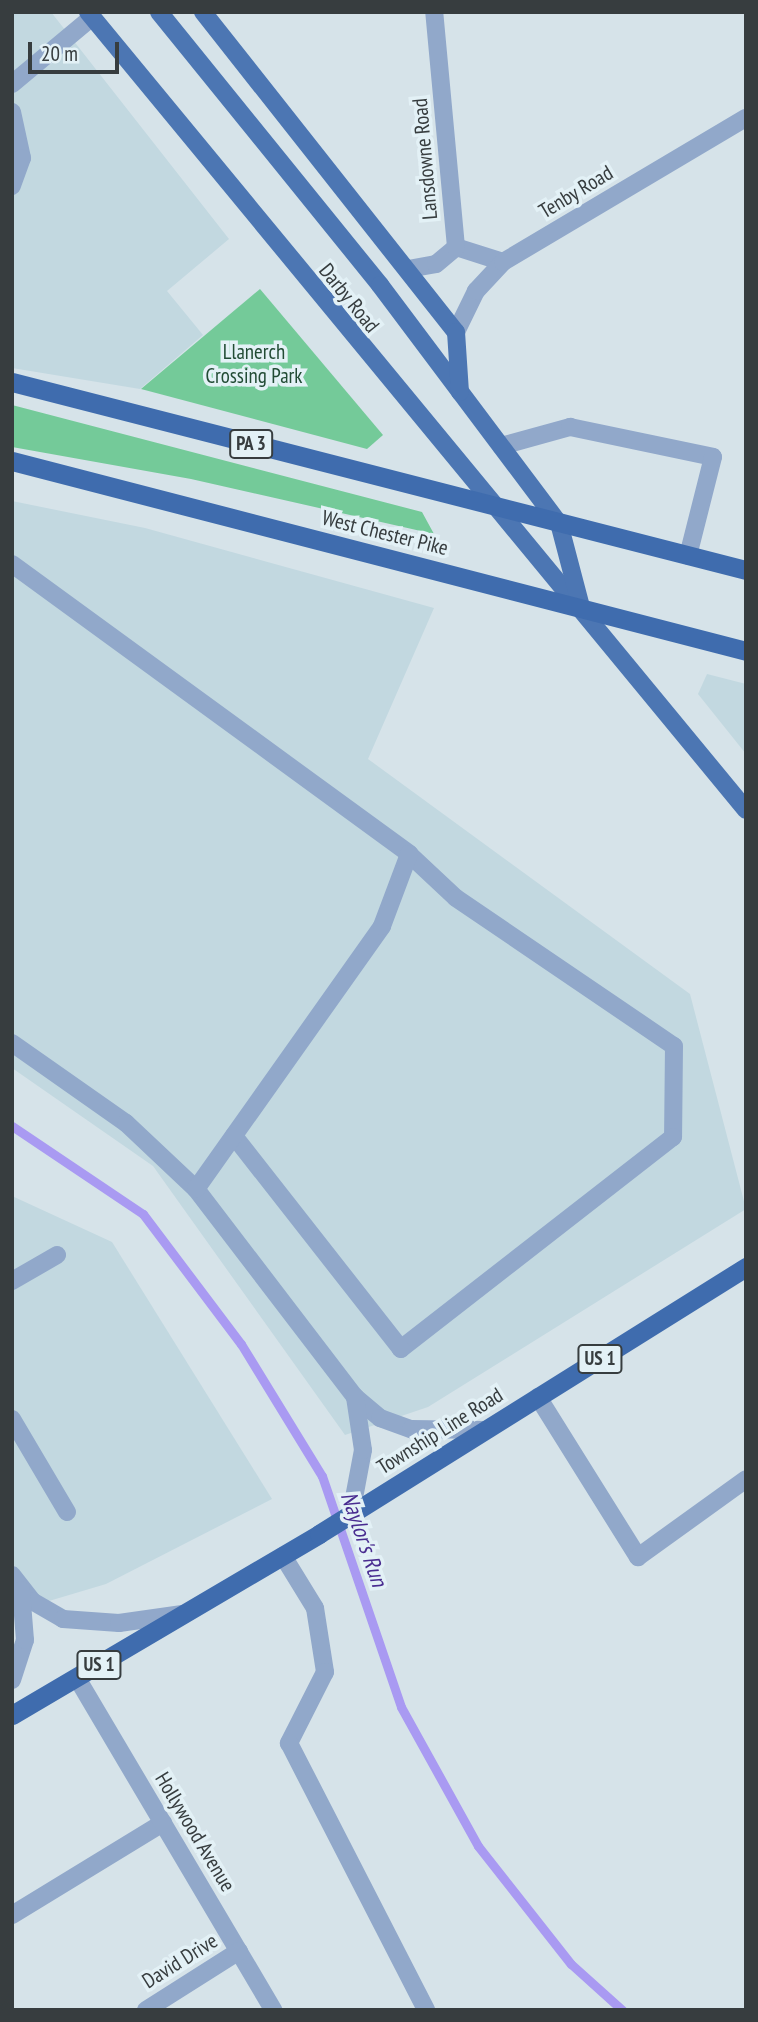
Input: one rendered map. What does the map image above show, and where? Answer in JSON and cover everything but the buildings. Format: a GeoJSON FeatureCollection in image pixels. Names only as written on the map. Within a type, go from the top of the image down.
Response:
{"type":"FeatureCollection","features":[{"type":"Feature","properties":{"kind":"highway","name":"PA 3"},"geometry":{"type":"LineString","coordinates":[[12,382],[746,570]]}},
{"type":"Feature","properties":{"kind":"highway","name":"West Chester Pike"},"geometry":{"type":"LineString","coordinates":[[12,461],[746,651]]}},
{"type":"Feature","properties":{"kind":"highway","name":"Township Line Road"},"geometry":{"type":"LineString","coordinates":[[12,1715],[283,1556],[746,1267]]}},
{"type":"Feature","properties":{"kind":"main road","name":"Darby Road"},"geometry":{"type":"LineString","coordinates":[[159,12],[460,392],[559,523],[581,607]]}},
{"type":"Feature","properties":{"kind":"main road"},"geometry":{"type":"LineString","coordinates":[[203,12],[456,332],[460,392]]}},
{"type":"Feature","properties":{"kind":"main road","name":"Darby Road"},"geometry":{"type":"LineString","coordinates":[[90,14],[490,505],[581,607],[746,810]]}},
{"type":"Feature","properties":{"kind":"street","name":"Lansdowne Road"},"geometry":{"type":"LineString","coordinates":[[408,269],[436,264],[456,247],[435,12]]}},
{"type":"Feature","properties":{"kind":"street"},"geometry":{"type":"LineString","coordinates":[[12,84],[90,14]]}},
{"type":"Feature","properties":{"kind":"street"},"geometry":{"type":"LineString","coordinates":[[12,112],[22,159],[12,186]]}},
{"type":"Feature","properties":{"kind":"street","name":"Tenby Road"},"geometry":{"type":"LineString","coordinates":[[456,332],[476,291],[503,262],[746,118]]}},
{"type":"Feature","properties":{"kind":"street"},"geometry":{"type":"LineString","coordinates":[[456,247],[503,262]]}},
{"type":"Feature","properties":{"kind":"street"},"geometry":{"type":"LineString","coordinates":[[501,446],[570,427],[713,457],[688,556]]}},
{"type":"Feature","properties":{"kind":"street"},"geometry":{"type":"LineString","coordinates":[[12,564],[409,854],[456,898],[674,1046],[673,1136],[401,1349],[234,1136]]}},
{"type":"Feature","properties":{"kind":"street"},"geometry":{"type":"LineString","coordinates":[[197,1189],[382,926],[409,854]]}},
{"type":"Feature","properties":{"kind":"street"},"geometry":{"type":"LineString","coordinates":[[12,1043],[126,1123],[197,1189],[355,1397],[380,1418],[411,1429],[485,1430]]}},
{"type":"Feature","properties":{"kind":"street"},"geometry":{"type":"LineString","coordinates":[[12,1280],[57,1255]]}},
{"type":"Feature","properties":{"kind":"street"},"geometry":{"type":"LineString","coordinates":[[351,1514],[363,1450],[355,1397]]}},
{"type":"Feature","properties":{"kind":"street"},"geometry":{"type":"LineString","coordinates":[[538,1397],[638,1557],[746,1479]]}},
{"type":"Feature","properties":{"kind":"street"},"geometry":{"type":"LineString","coordinates":[[12,1419],[67,1512]]}},
{"type":"Feature","properties":{"kind":"street"},"geometry":{"type":"LineString","coordinates":[[283,1556],[315,1608],[325,1672],[289,1743],[426,2010]]}},
{"type":"Feature","properties":{"kind":"street"},"geometry":{"type":"LineString","coordinates":[[17,1582],[45,1610],[75,1621],[186,1613]]}},
{"type":"Feature","properties":{"kind":"street"},"geometry":{"type":"LineString","coordinates":[[12,1680],[25,1640],[17,1582]]}},
{"type":"Feature","properties":{"kind":"street","name":"Hollywood Avenue"},"geometry":{"type":"LineString","coordinates":[[77,1678],[273,2010]]}},
{"type":"Feature","properties":{"kind":"street"},"geometry":{"type":"LineString","coordinates":[[12,1915],[163,1823]]}},
{"type":"Feature","properties":{"kind":"street","name":"David Drive"},"geometry":{"type":"LineString","coordinates":[[146,2010],[239,1951]]}},
{"type":"Feature","properties":{"kind":"shaded area"},"geometry":{"type":"Polygon","coordinates":[[[12,12],[51,12],[229,239],[167,291],[203,335],[140,389],[12,368],[12,12]]]}},
{"type":"Feature","properties":{"kind":"shaded area"},"geometry":{"type":"Polygon","coordinates":[[[12,501],[145,528],[434,608],[368,759],[690,994],[746,1209],[428,1407],[345,1435],[153,1166],[12,1068],[12,501]]]}},
{"type":"Feature","properties":{"kind":"shaded area"},"geometry":{"type":"Polygon","coordinates":[[[707,674],[746,684],[746,754],[698,694],[707,674]]]}},
{"type":"Feature","properties":{"kind":"shaded area"},"geometry":{"type":"Polygon","coordinates":[[[12,1196],[112,1242],[272,1499],[106,1584],[12,1612],[12,1196]]]}},
{"type":"Feature","properties":{"kind":"green space","name":"Llanerch Crossing Park"},"geometry":{"type":"Polygon","coordinates":[[[260,289],[383,435],[367,449],[141,389],[260,289]]]}},
{"type":"Feature","properties":{"kind":"green space"},"geometry":{"type":"Polygon","coordinates":[[[12,405],[422,512],[434,534],[191,479],[12,447],[12,405]]]}},
{"type":"Feature","properties":{"kind":"waterway","name":"Naylor's Run"},"geometry":{"type":"LineString","coordinates":[[12,1126],[143,1214],[241,1344],[322,1476],[401,1707],[478,1846],[571,1964],[622,2010]]}}]}
